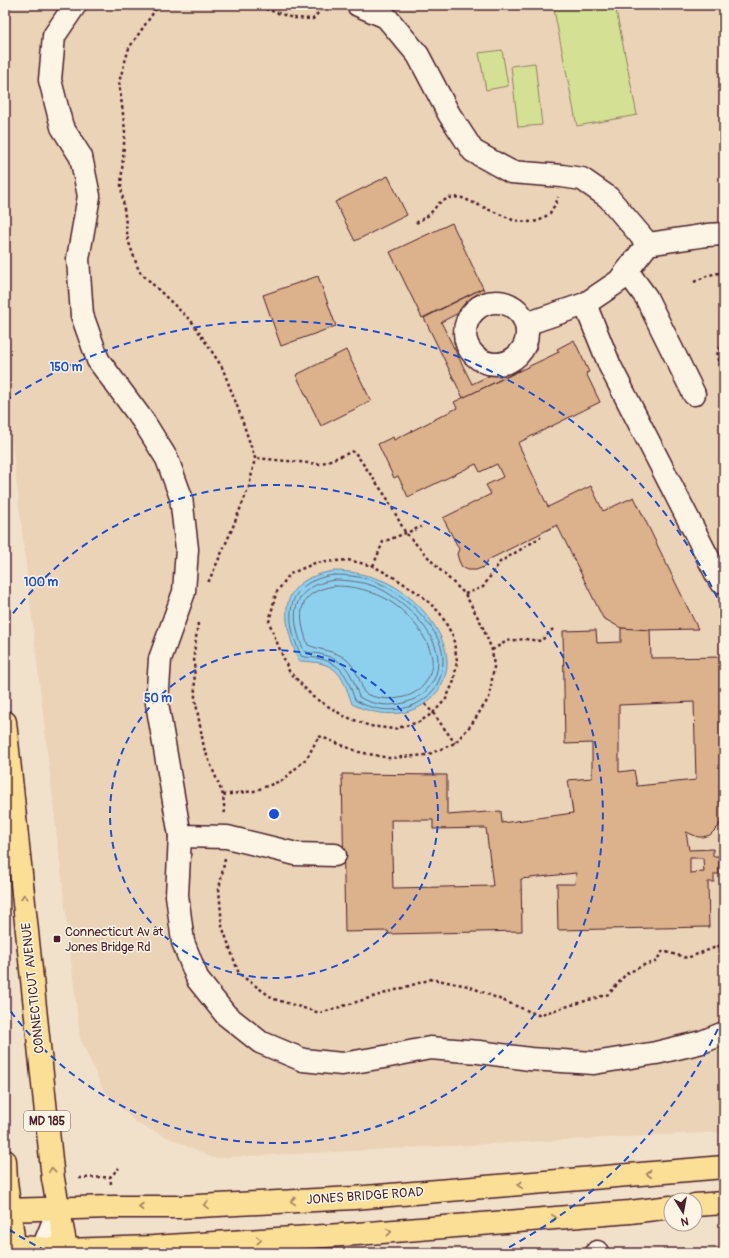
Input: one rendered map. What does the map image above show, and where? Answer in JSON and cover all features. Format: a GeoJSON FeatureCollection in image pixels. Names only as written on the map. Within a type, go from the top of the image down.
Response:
{"type":"FeatureCollection","features":[{"type":"Feature","properties":{"kind":"main road","name":"CONNECTICUT AVENUE"},"geometry":{"type":"LineString","coordinates":[[5,722],[53,1179],[67,1251]]}},
{"type":"Feature","properties":{"kind":"main road"},"geometry":{"type":"LineString","coordinates":[[5,1161],[7,1210],[11,1248],[42,1251],[153,1247],[357,1234],[663,1208]]}},
{"type":"Feature","properties":{"kind":"main road","name":"JONES BRIDGE ROAD"},"geometry":{"type":"LineString","coordinates":[[7,1210],[180,1206],[354,1198],[724,1167]]}},
{"type":"Feature","properties":{"kind":"main road"},"geometry":{"type":"LineString","coordinates":[[703,1204],[724,1203]]}},
{"type":"Feature","properties":{"kind":"street"},"geometry":{"type":"LineString","coordinates":[[74,5],[54,36],[50,80],[62,127],[81,157],[89,196],[78,259],[82,315],[98,360],[144,422],[167,459],[181,497],[187,549],[184,592],[160,659],[157,703],[180,836],[177,895],[183,942],[198,980],[226,1015],[260,1042],[303,1060],[342,1064],[384,1058],[430,1048],[479,1052],[530,1059],[594,1063],[656,1053],[702,1042],[724,1033]]}},
{"type":"Feature","properties":{"kind":"street"},"geometry":{"type":"LineString","coordinates":[[358,5],[386,17],[418,56],[449,114],[473,151],[511,172],[582,179],[608,197],[648,244]]}},
{"type":"Feature","properties":{"kind":"street"},"geometry":{"type":"LineString","coordinates":[[526,324],[585,304],[619,281],[648,244],[707,235],[724,234]]}},
{"type":"Feature","properties":{"kind":"street"},"geometry":{"type":"LineString","coordinates":[[627,271],[646,297],[694,394]]}},
{"type":"Feature","properties":{"kind":"street"},"geometry":{"type":"LineString","coordinates":[[585,304],[610,366],[720,581]]}},
{"type":"Feature","properties":{"kind":"street"},"geometry":{"type":"LineString","coordinates":[[180,836],[227,837],[296,854],[335,855]]}},
{"type":"Feature","properties":{"kind":"street"},"geometry":{"type":"LineString","coordinates":[[42,1251],[59,1208]]}},
{"type":"Feature","properties":{"kind":"path"},"geometry":{"type":"LineString","coordinates":[[161,5],[158,6],[129,48],[119,82],[125,130],[121,185],[128,240],[139,271],[193,323],[222,367],[255,458],[249,487],[208,583]]}},
{"type":"Feature","properties":{"kind":"path"},"geometry":{"type":"LineString","coordinates":[[254,5],[293,18],[312,19],[325,5]]}},
{"type":"Feature","properties":{"kind":"path"},"geometry":{"type":"LineString","coordinates":[[416,223],[430,215],[439,203],[449,198],[460,197],[513,220],[527,222],[539,220],[550,213],[558,196]]}},
{"type":"Feature","properties":{"kind":"path"},"geometry":{"type":"LineString","coordinates":[[694,282],[708,275],[724,272]]}},
{"type":"Feature","properties":{"kind":"path"},"geometry":{"type":"LineString","coordinates":[[724,343],[717,351],[720,365],[724,371]]}},
{"type":"Feature","properties":{"kind":"path"},"geometry":{"type":"LineString","coordinates":[[223,796],[254,791],[283,780],[307,758],[319,736],[359,752],[389,758],[427,755],[455,743],[471,725],[489,698],[494,667],[492,650],[481,623],[465,594],[439,569],[405,532],[387,498],[354,451],[320,464],[255,458]]}},
{"type":"Feature","properties":{"kind":"path"},"geometry":{"type":"LineString","coordinates":[[373,566],[383,542],[420,527]]}},
{"type":"Feature","properties":{"kind":"path"},"geometry":{"type":"LineString","coordinates":[[465,594],[483,586],[500,562],[541,537]]}},
{"type":"Feature","properties":{"kind":"path"},"geometry":{"type":"LineString","coordinates":[[348,560],[373,566],[395,578],[421,596],[440,614],[453,636],[457,661],[454,681],[446,699],[433,713],[419,722],[394,729],[370,726],[344,716],[313,697],[289,671],[269,622],[276,593],[290,574],[315,563],[348,560]]}},
{"type":"Feature","properties":{"kind":"path"},"geometry":{"type":"LineString","coordinates":[[199,618],[194,653],[195,698],[204,748],[223,796],[227,837],[227,853],[219,889],[222,926],[239,974],[274,999],[320,1013],[432,979],[468,986],[538,1015],[609,994],[626,974],[654,962],[663,951],[686,958],[719,946],[724,946]]}},
{"type":"Feature","properties":{"kind":"path"},"geometry":{"type":"LineString","coordinates":[[492,650],[507,641],[525,639],[541,641],[553,629]]}},
{"type":"Feature","properties":{"kind":"path"},"geometry":{"type":"LineString","coordinates":[[424,704],[433,713],[455,743]]}},
{"type":"Feature","properties":{"kind":"path"},"geometry":{"type":"LineString","coordinates":[[79,1178],[110,1177],[119,1168]]}},
{"type":"Feature","properties":{"kind":"path"},"geometry":{"type":"LineString","coordinates":[[110,1177],[111,1189]]}},
{"type":"Feature","properties":{"kind":"shaded area"},"geometry":{"type":"Polygon","coordinates":[[[5,5],[724,5],[724,1132],[213,1158],[136,1123],[103,1090],[80,1038],[5,382],[5,5]]]}},
{"type":"Feature","properties":{"kind":"green space"},"geometry":{"type":"Polygon","coordinates":[[[553,5],[615,5],[637,115],[577,126],[553,5]]]}},
{"type":"Feature","properties":{"kind":"green space"},"geometry":{"type":"Polygon","coordinates":[[[502,50],[508,86],[486,90],[479,53],[502,50]]]}},
{"type":"Feature","properties":{"kind":"green space"},"geometry":{"type":"Polygon","coordinates":[[[535,63],[542,125],[518,127],[511,66],[535,63]]]}},
{"type":"Feature","properties":{"kind":"water"},"geometry":{"type":"Polygon","coordinates":[[[334,571],[362,574],[390,584],[413,600],[433,623],[445,648],[447,665],[445,677],[441,685],[437,692],[428,701],[419,707],[397,713],[374,712],[363,709],[352,704],[344,683],[335,670],[321,663],[299,661],[288,630],[288,603],[293,592],[302,583],[315,576],[334,571]]]}},
{"type":"Feature","properties":{"kind":"building"},"geometry":{"type":"Polygon","coordinates":[[[388,176],[407,215],[355,241],[335,202],[388,176]]]}},
{"type":"Feature","properties":{"kind":"building"},"geometry":{"type":"Polygon","coordinates":[[[452,223],[483,288],[422,318],[390,252],[452,223]]]}},
{"type":"Feature","properties":{"kind":"building"},"geometry":{"type":"Polygon","coordinates":[[[318,276],[336,326],[281,346],[263,295],[318,276]]]}},
{"type":"Feature","properties":{"kind":"building"},"geometry":{"type":"Polygon","coordinates":[[[483,288],[488,298],[441,322],[472,384],[516,363],[520,370],[463,398],[424,318],[483,288]]]}},
{"type":"Feature","properties":{"kind":"building"},"geometry":{"type":"Polygon","coordinates":[[[574,340],[589,372],[586,373],[600,402],[518,443],[548,507],[591,486],[603,511],[634,497],[698,629],[650,630],[621,628],[603,618],[557,525],[488,560],[484,567],[476,570],[468,570],[462,567],[457,554],[459,549],[443,518],[491,494],[486,485],[503,477],[497,464],[480,472],[476,464],[408,497],[398,476],[394,478],[378,444],[393,437],[394,440],[457,408],[454,402],[559,352],[557,349],[574,340]]]}},
{"type":"Feature","properties":{"kind":"building"},"geometry":{"type":"Polygon","coordinates":[[[346,350],[371,401],[321,426],[296,375],[346,350]]]}},
{"type":"Feature","properties":{"kind":"building"},"geometry":{"type":"Polygon","coordinates":[[[621,628],[650,630],[651,658],[724,657],[724,824],[719,824],[719,826],[710,835],[703,837],[698,837],[686,832],[689,850],[713,849],[713,856],[719,856],[719,874],[714,874],[714,882],[708,882],[709,927],[558,930],[557,884],[575,884],[576,873],[521,879],[522,931],[389,934],[388,931],[345,932],[342,774],[447,775],[447,815],[501,811],[502,823],[573,813],[568,780],[592,778],[592,743],[565,744],[563,631],[596,630],[597,643],[621,642],[621,628]],[[694,702],[619,705],[619,772],[634,770],[637,786],[696,780],[694,702]],[[391,820],[393,888],[493,886],[486,828],[433,829],[433,820],[391,820]],[[690,858],[690,873],[704,872],[703,858],[690,858]]]}},
{"type":"Feature","properties":{"kind":"place","name":"Connecticut Av at Jones Bridge Rd"},"geometry":{"type":"Point","coordinates":[57,939]}}]}
